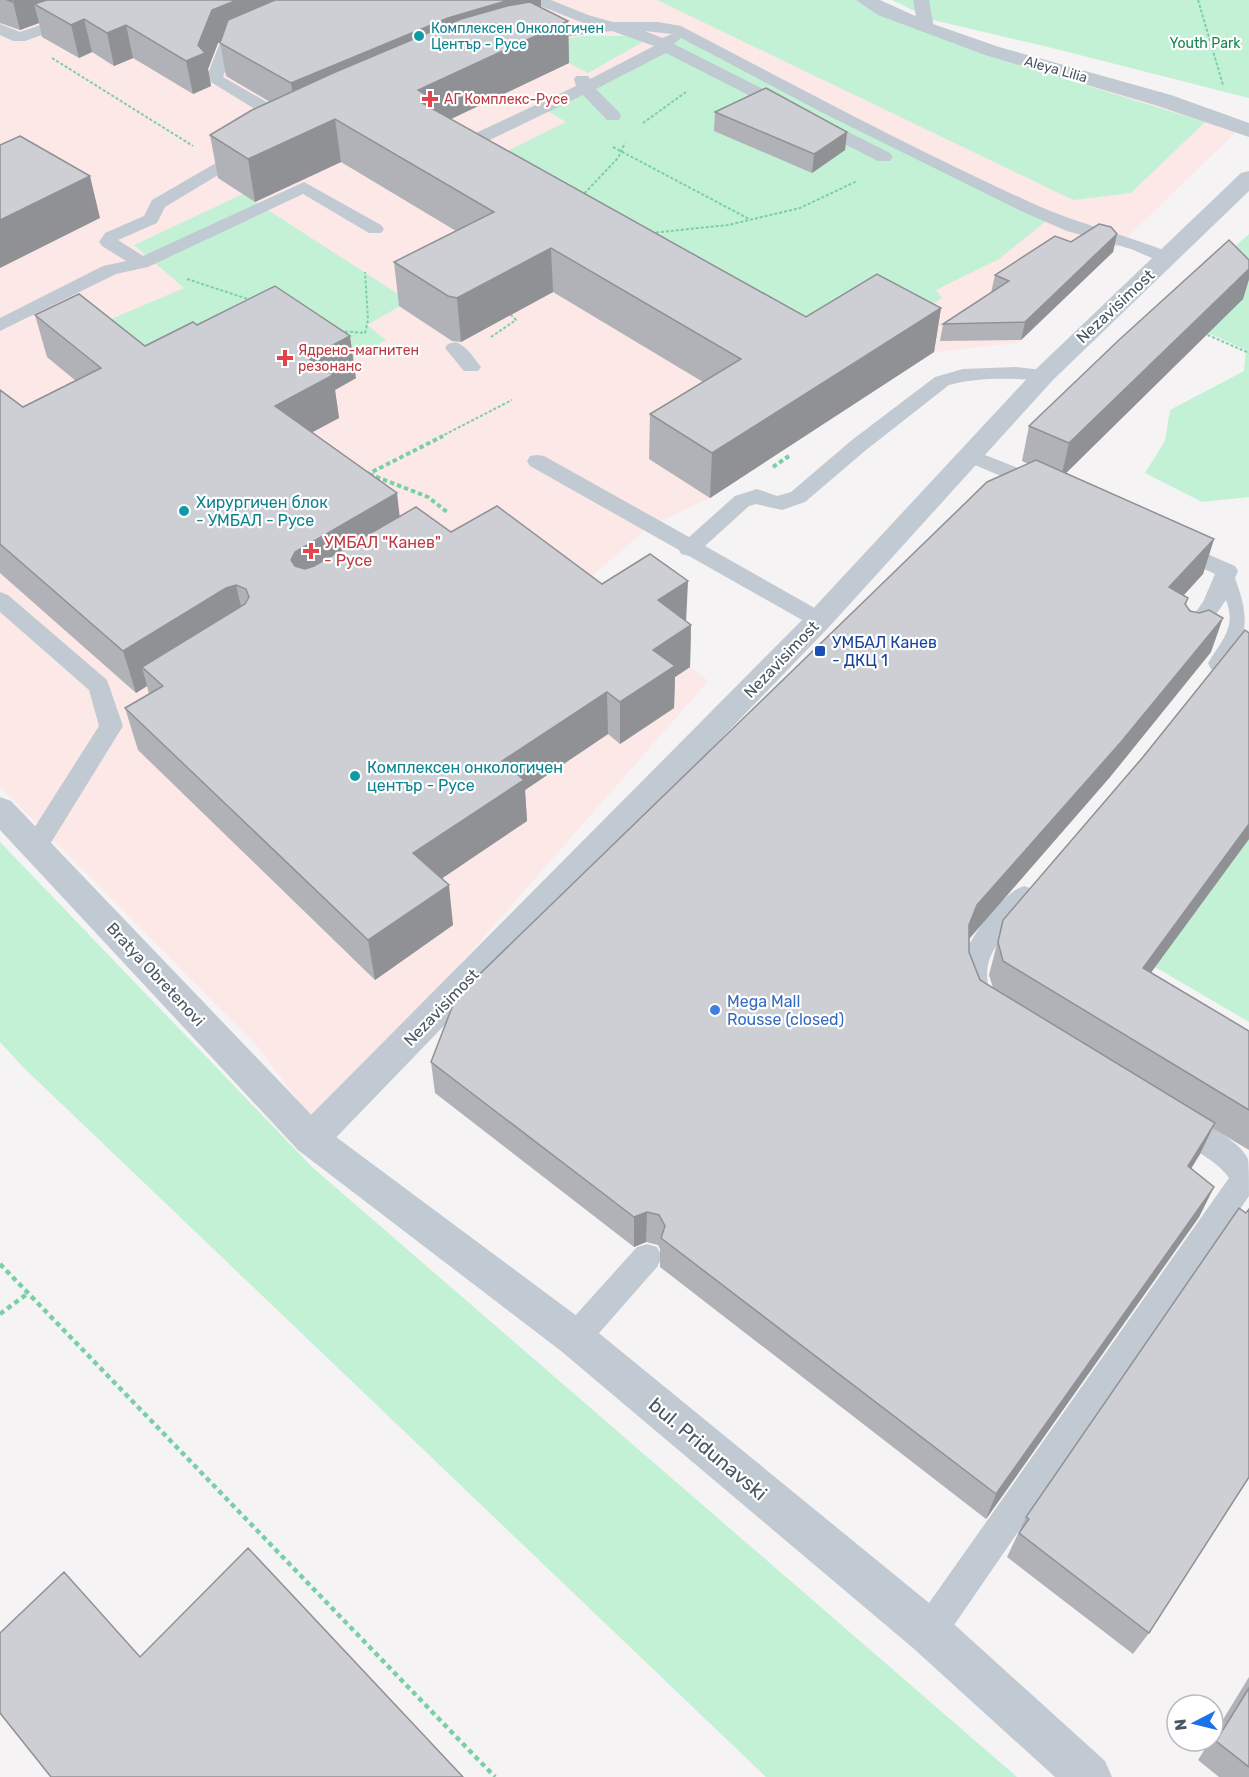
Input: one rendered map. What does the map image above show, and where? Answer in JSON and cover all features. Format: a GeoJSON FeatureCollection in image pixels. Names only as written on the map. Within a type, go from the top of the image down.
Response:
{"type":"FeatureCollection","features":[{"type":"Feature","properties":{"kind":"street","name":"Aleya Lilia"},"geometry":{"type":"LineString","coordinates":[[866,0],[885,12],[992,51],[1163,100],[1240,127]]}},
{"type":"Feature","properties":{"kind":"street","name":"Nezavisimost"},"geometry":{"type":"LineString","coordinates":[[312,1139],[819,620],[1044,375],[1249,178]]}},
{"type":"Feature","properties":{"kind":"street","name":"Bratya Obretenovi"},"geometry":{"type":"LineString","coordinates":[[0,809],[312,1139]]}},
{"type":"Feature","properties":{"kind":"street","name":"bul. Pridunavski"},"geometry":{"type":"LineString","coordinates":[[312,1139],[575,1338],[929,1632],[1089,1777]]}},
{"type":"Feature","properties":{"kind":"lane"},"geometry":{"type":"LineString","coordinates":[[0,29],[19,38],[129,0]]}},
{"type":"Feature","properties":{"kind":"lane"},"geometry":{"type":"LineString","coordinates":[[537,0],[590,21],[616,27],[659,43],[884,157]]}},
{"type":"Feature","properties":{"kind":"lane"},"geometry":{"type":"LineString","coordinates":[[921,0],[926,28]]}},
{"type":"Feature","properties":{"kind":"lane"},"geometry":{"type":"LineString","coordinates":[[516,39],[572,30],[616,27],[665,27],[684,33],[827,108],[1029,208],[1073,227],[1137,245],[1167,258]]}},
{"type":"Feature","properties":{"kind":"lane"},"geometry":{"type":"LineString","coordinates":[[265,31],[225,48],[214,79],[300,124],[278,135]]}},
{"type":"Feature","properties":{"kind":"lane"},"geometry":{"type":"LineString","coordinates":[[438,132],[463,146],[580,81],[602,78],[630,66],[659,43],[684,33]]}},
{"type":"Feature","properties":{"kind":"lane"},"geometry":{"type":"LineString","coordinates":[[580,81],[613,116]]}},
{"type":"Feature","properties":{"kind":"lane"},"geometry":{"type":"LineString","coordinates":[[142,263],[108,242],[111,237],[151,219],[158,204],[222,164],[261,143]]}},
{"type":"Feature","properties":{"kind":"lane"},"geometry":{"type":"LineString","coordinates":[[0,325],[110,270],[142,263],[304,187],[375,229]]}},
{"type":"Feature","properties":{"kind":"lane"},"geometry":{"type":"LineString","coordinates":[[455,348],[471,367]]}},
{"type":"Feature","properties":{"kind":"lane"},"geometry":{"type":"LineString","coordinates":[[689,549],[742,501],[757,496],[777,506],[798,497],[859,445],[942,381],[963,375],[1016,373],[1044,375]]}},
{"type":"Feature","properties":{"kind":"lane"},"geometry":{"type":"LineString","coordinates":[[970,455],[1057,493]]}},
{"type":"Feature","properties":{"kind":"lane"},"geometry":{"type":"LineString","coordinates":[[537,462],[819,620]]}},
{"type":"Feature","properties":{"kind":"lane"},"geometry":{"type":"LineString","coordinates":[[1153,537],[1227,571],[1213,604],[1187,638]]}},
{"type":"Feature","properties":{"kind":"lane"},"geometry":{"type":"LineString","coordinates":[[1206,679],[1239,637],[1245,614],[1239,598],[1224,578]]}},
{"type":"Feature","properties":{"kind":"lane"},"geometry":{"type":"LineString","coordinates":[[0,600],[99,686],[118,721],[35,847]]}},
{"type":"Feature","properties":{"kind":"lane"},"geometry":{"type":"LineString","coordinates":[[992,1009],[982,1003],[973,986],[974,965],[980,947],[1038,880]]}},
{"type":"Feature","properties":{"kind":"lane"},"geometry":{"type":"LineString","coordinates":[[929,1632],[1244,1180],[1240,1167],[1228,1154],[1159,1112]]}},
{"type":"Feature","properties":{"kind":"lane"},"geometry":{"type":"LineString","coordinates":[[575,1338],[646,1257]]}},
{"type":"Feature","properties":{"kind":"path"},"geometry":{"type":"LineString","coordinates":[[1198,0],[1240,127]]}},
{"type":"Feature","properties":{"kind":"path"},"geometry":{"type":"LineString","coordinates":[[19,38],[222,164]]}},
{"type":"Feature","properties":{"kind":"path"},"geometry":{"type":"LineString","coordinates":[[639,126],[689,90],[722,74]]}},
{"type":"Feature","properties":{"kind":"path"},"geometry":{"type":"LineString","coordinates":[[579,200],[622,152],[626,142]]}},
{"type":"Feature","properties":{"kind":"path"},"geometry":{"type":"LineString","coordinates":[[612,147],[697,193],[728,206],[749,220]]}},
{"type":"Feature","properties":{"kind":"path"},"geometry":{"type":"LineString","coordinates":[[650,233],[681,232],[800,208],[860,180]]}},
{"type":"Feature","properties":{"kind":"path"},"geometry":{"type":"LineString","coordinates":[[142,263],[254,302]]}},
{"type":"Feature","properties":{"kind":"path"},"geometry":{"type":"LineString","coordinates":[[332,328],[344,332],[365,333],[368,320],[365,272]]}},
{"type":"Feature","properties":{"kind":"path"},"geometry":{"type":"LineString","coordinates":[[498,333],[516,320],[511,315]]}},
{"type":"Feature","properties":{"kind":"path"},"geometry":{"type":"LineString","coordinates":[[1201,333],[1249,353]]}},
{"type":"Feature","properties":{"kind":"path"},"geometry":{"type":"LineString","coordinates":[[362,477],[512,400]]}},
{"type":"Feature","properties":{"kind":"path"},"geometry":{"type":"LineString","coordinates":[[369,474],[428,497],[447,512]]}},
{"type":"Feature","properties":{"kind":"path"},"geometry":{"type":"LineString","coordinates":[[0,1264],[495,1777]]}},
{"type":"Feature","properties":{"kind":"path"},"geometry":{"type":"LineString","coordinates":[[0,1314],[27,1294]]}},
{"type":"Feature","properties":{"kind":"shaded area","name":"УМБАЛ \"Канев\" - Русе"},"geometry":{"type":"Polygon","coordinates":[[[0,0],[866,0],[885,11],[1241,127],[1018,343],[934,352],[710,498],[650,526],[585,582],[708,681],[318,1126],[257,1046],[0,786],[0,0]]]}},
{"type":"Feature","properties":{"kind":"green space"},"geometry":{"type":"Polygon","coordinates":[[[657,0],[863,0],[991,56],[1205,122],[1131,193],[1073,200],[657,0]]]}},
{"type":"Feature","properties":{"kind":"green space","name":"Youth Park"},"geometry":{"type":"Polygon","coordinates":[[[892,0],[1249,0],[1249,98],[933,20],[892,0]]]}},
{"type":"Feature","properties":{"kind":"green space"},"geometry":{"type":"Polygon","coordinates":[[[680,35],[1051,217],[999,259],[936,290],[942,298],[904,323],[788,370],[472,168],[566,122],[544,109],[680,35]]]}},
{"type":"Feature","properties":{"kind":"green space"},"geometry":{"type":"Polygon","coordinates":[[[585,36],[631,36],[641,40],[641,43],[588,73],[537,47],[585,36]]]}},
{"type":"Feature","properties":{"kind":"green space"},"geometry":{"type":"Polygon","coordinates":[[[243,194],[409,301],[367,325],[386,340],[337,366],[202,365],[74,335],[184,288],[134,245],[243,194]]]}},
{"type":"Feature","properties":{"kind":"green space"},"geometry":{"type":"Polygon","coordinates":[[[1249,234],[1249,497],[1202,502],[1145,473],[1165,441],[1170,410],[1244,371],[1246,350],[1162,312],[1249,234]]]}},
{"type":"Feature","properties":{"kind":"green space"},"geometry":{"type":"Polygon","coordinates":[[[1249,839],[1249,1022],[1155,967],[1249,839]]]}},
{"type":"Feature","properties":{"kind":"green space"},"geometry":{"type":"Polygon","coordinates":[[[0,842],[312,1167],[1017,1777],[766,1777],[24,1068],[0,1042],[0,842]]]}},
{"type":"Feature","properties":{"kind":"building"},"geometry":{"type":"Polygon","coordinates":[[[47,0],[237,0],[212,10],[198,45],[205,53],[186,61],[126,25],[107,33],[84,19],[71,25],[34,4],[47,0]]]}},
{"type":"Feature","properties":{"kind":"building"},"geometry":{"type":"Polygon","coordinates":[[[275,0],[509,0],[448,18],[291,83],[220,43],[228,20],[275,0]]]}},
{"type":"Feature","properties":{"kind":"building"},"geometry":{"type":"Polygon","coordinates":[[[530,2],[568,21],[418,90],[433,99],[422,103],[806,317],[877,274],[941,308],[712,453],[650,414],[741,359],[551,248],[457,298],[448,296],[394,262],[494,212],[335,119],[248,159],[210,135],[252,110],[461,19],[530,2]]]}},
{"type":"Feature","properties":{"kind":"building"},"geometry":{"type":"Polygon","coordinates":[[[766,88],[847,132],[814,154],[715,112],[766,88]]]}},
{"type":"Feature","properties":{"kind":"building"},"geometry":{"type":"Polygon","coordinates":[[[20,136],[90,176],[0,220],[0,145],[20,136]]]}},
{"type":"Feature","properties":{"kind":"building"},"geometry":{"type":"Polygon","coordinates":[[[1099,224],[1111,227],[1117,234],[1025,322],[943,324],[1009,281],[995,275],[1055,236],[1071,242],[1099,224]]]}},
{"type":"Feature","properties":{"kind":"building"},"geometry":{"type":"Polygon","coordinates":[[[1229,240],[1249,260],[1249,269],[1069,443],[1029,426],[1120,339],[1229,240]]]}},
{"type":"Feature","properties":{"kind":"building"},"geometry":{"type":"Polygon","coordinates":[[[275,286],[350,336],[308,358],[333,375],[275,406],[397,493],[295,552],[291,560],[295,566],[305,569],[314,566],[416,507],[451,532],[497,506],[602,584],[650,554],[688,581],[658,600],[691,625],[653,650],[675,666],[620,702],[607,692],[502,761],[524,780],[413,853],[449,885],[368,940],[125,708],[163,686],[142,667],[245,604],[249,597],[246,589],[236,585],[226,588],[123,651],[0,544],[0,390],[23,407],[101,368],[35,315],[79,294],[145,346],[193,322],[197,325],[275,286]]]}},
{"type":"Feature","properties":{"kind":"building","name":"Mega Mall Rousse (closed)"},"geometry":{"type":"Polygon","coordinates":[[[1036,460],[1214,539],[1169,587],[1188,598],[1185,604],[1190,611],[1199,613],[1209,610],[1223,618],[1121,742],[977,905],[969,925],[969,952],[980,980],[1215,1123],[1188,1166],[1214,1187],[996,1494],[661,1238],[665,1226],[659,1215],[647,1212],[634,1217],[431,1062],[456,997],[987,482],[1036,460]]]}},
{"type":"Feature","properties":{"kind":"building"},"geometry":{"type":"Polygon","coordinates":[[[1245,630],[1249,633],[1249,824],[1143,968],[1249,1031],[1249,1110],[1003,961],[998,942],[1003,920],[1143,757],[1245,630]]]}},
{"type":"Feature","properties":{"kind":"building"},"geometry":{"type":"Polygon","coordinates":[[[1239,1208],[1246,1213],[1249,1209],[1249,1477],[1149,1633],[1019,1533],[1029,1519],[1026,1517],[1239,1208]]]}},
{"type":"Feature","properties":{"kind":"building"},"geometry":{"type":"Polygon","coordinates":[[[248,1548],[463,1777],[51,1777],[0,1713],[0,1633],[64,1572],[140,1657],[248,1548]]]}},
{"type":"Feature","properties":{"kind":"building"},"geometry":{"type":"Polygon","coordinates":[[[1249,1688],[1249,1767],[1225,1748],[1225,1727],[1249,1688]]]}},
{"type":"Feature","properties":{"kind":"place","name":"Комплексен Онкологичен Център - Русе"},"geometry":{"type":"Point","coordinates":[419,36]}},
{"type":"Feature","properties":{"kind":"place","name":"АГ Комплекс-Русе"},"geometry":{"type":"Point","coordinates":[430,99]}},
{"type":"Feature","properties":{"kind":"place","name":"Ядрено-магнитен резонанс"},"geometry":{"type":"Point","coordinates":[285,358]}},
{"type":"Feature","properties":{"kind":"place","name":"Хирургичен блок - УМБАЛ - Русе"},"geometry":{"type":"Point","coordinates":[184,511]}},
{"type":"Feature","properties":{"kind":"place","name":"УМБАЛ \"Канев\" - Русе"},"geometry":{"type":"Point","coordinates":[311,551]}},
{"type":"Feature","properties":{"kind":"place","name":"УМБАЛ Канев - ДКЦ 1"},"geometry":{"type":"Point","coordinates":[820,651]}},
{"type":"Feature","properties":{"kind":"place","name":"Комплексен онкологичен център - Русе"},"geometry":{"type":"Point","coordinates":[355,776]}},
{"type":"Feature","properties":{"kind":"place","name":"Mega Mall Rousse (closed)"},"geometry":{"type":"Point","coordinates":[715,1010]}}]}
